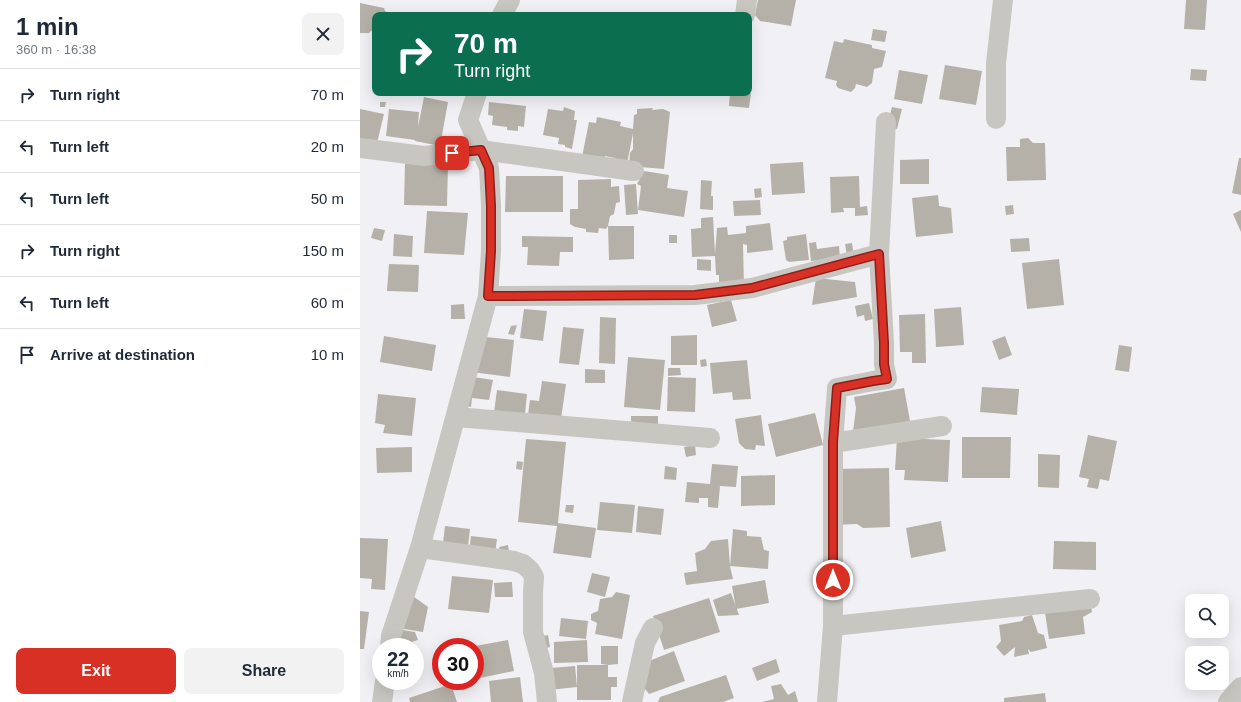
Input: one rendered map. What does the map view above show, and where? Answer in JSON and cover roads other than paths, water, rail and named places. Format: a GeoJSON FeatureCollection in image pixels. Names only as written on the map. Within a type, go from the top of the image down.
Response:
{"type":"FeatureCollection","features":[{"type":"Feature","properties":{"kind":"street"},"geometry":{"type":"LineString","coordinates":[[504,12],[510,0]]}},
{"type":"Feature","properties":{"kind":"street"},"geometry":{"type":"LineString","coordinates":[[745,12],[747,0]]}},
{"type":"Feature","properties":{"kind":"street"},"geometry":{"type":"LineString","coordinates":[[996,118],[996,63],[1004,0]]}},
{"type":"Feature","properties":{"kind":"street"},"geometry":{"type":"LineString","coordinates":[[392,638],[420,548],[488,296],[491,251],[489,168],[468,120],[476,96]]}},
{"type":"Feature","properties":{"kind":"street"},"geometry":{"type":"LineString","coordinates":[[827,702],[833,626],[833,442],[837,388],[887,379],[884,364],[879,254],[886,122]]}},
{"type":"Feature","properties":{"kind":"street"},"geometry":{"type":"LineString","coordinates":[[360,148],[424,156],[481,150],[634,171]]}},
{"type":"Feature","properties":{"kind":"street"},"geometry":{"type":"LineString","coordinates":[[488,296],[695,295],[752,288],[879,254]]}},
{"type":"Feature","properties":{"kind":"street"},"geometry":{"type":"LineString","coordinates":[[456,417],[710,438]]}},
{"type":"Feature","properties":{"kind":"street"},"geometry":{"type":"LineString","coordinates":[[833,442],[942,426]]}},
{"type":"Feature","properties":{"kind":"street"},"geometry":{"type":"LineString","coordinates":[[420,548],[514,561],[523,564],[530,570],[534,577],[533,632],[544,673],[547,702]]}},
{"type":"Feature","properties":{"kind":"street"},"geometry":{"type":"LineString","coordinates":[[833,626],[1090,600]]}},
{"type":"Feature","properties":{"kind":"street"},"geometry":{"type":"LineString","coordinates":[[632,702],[645,643],[653,628]]}},
{"type":"Feature","properties":{"kind":"street"},"geometry":{"type":"LineString","coordinates":[[1228,702],[1241,687]]}},
{"type":"Feature","properties":{"kind":"street"},"geometry":{"type":"LineString","coordinates":[[382,702],[384,690]]}}]}
